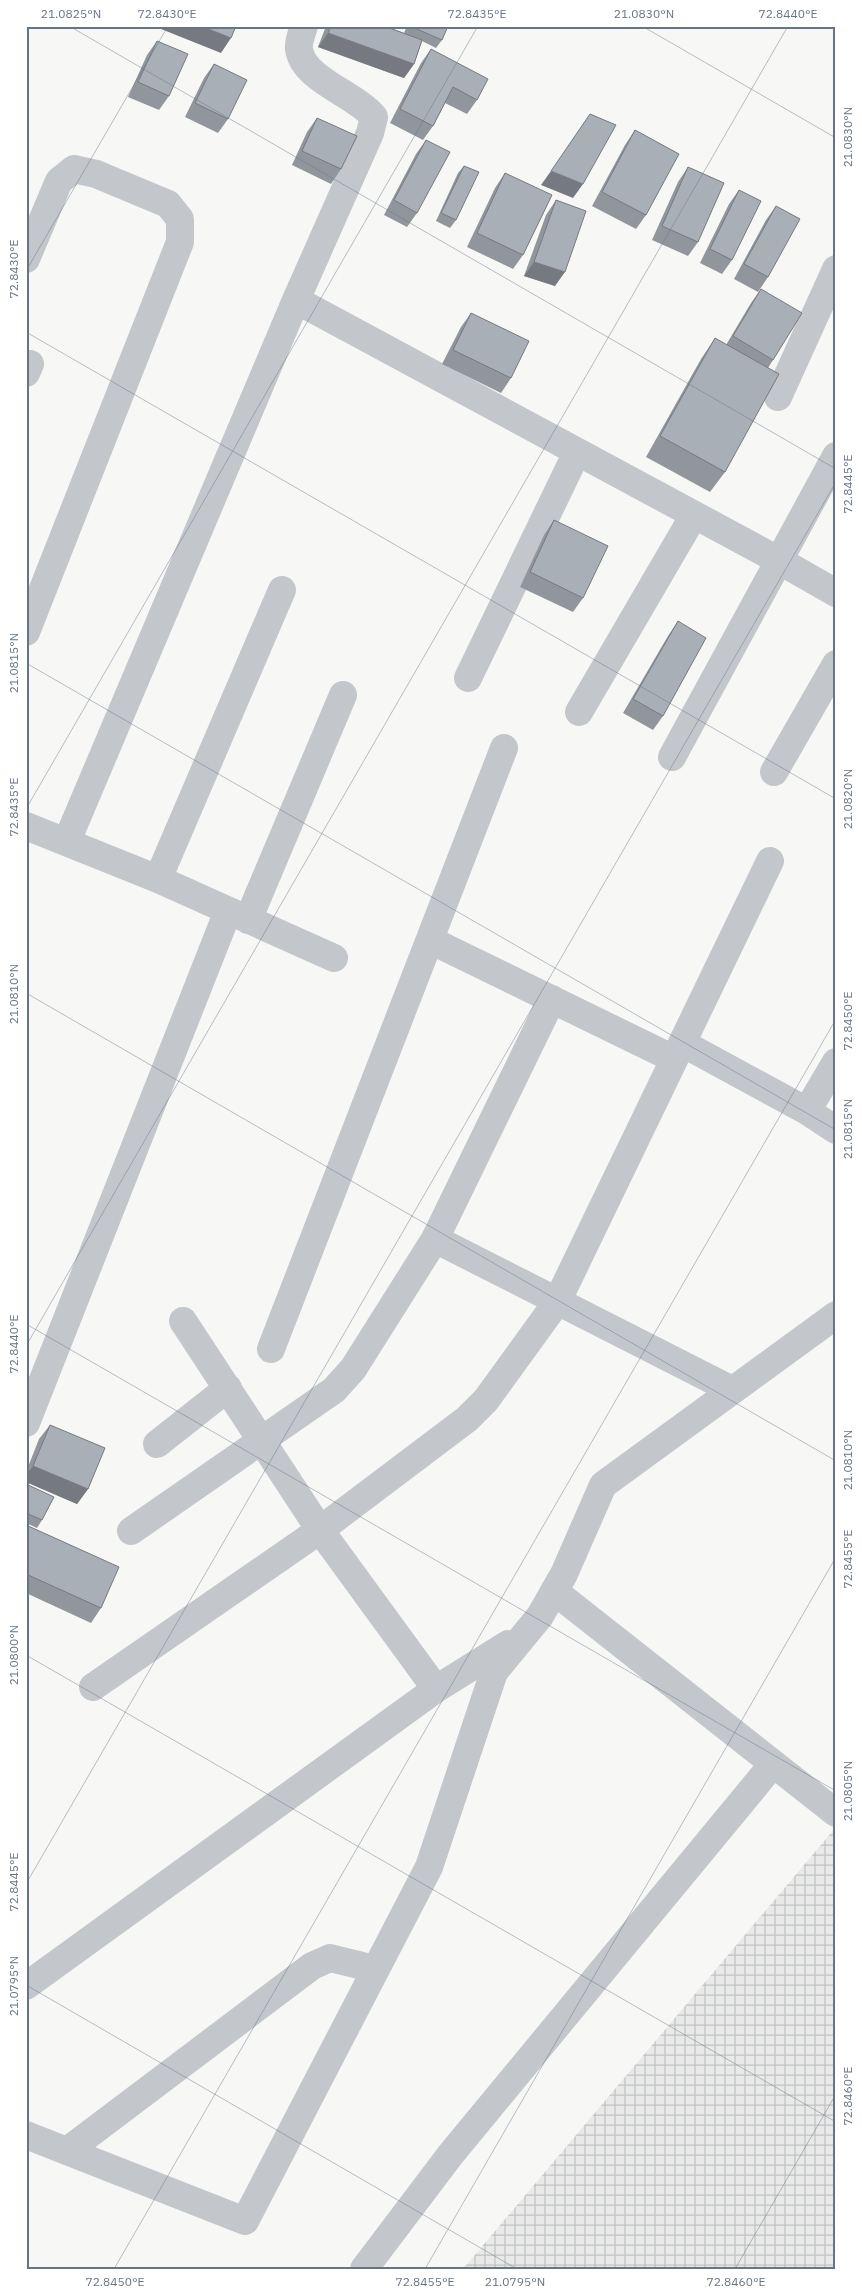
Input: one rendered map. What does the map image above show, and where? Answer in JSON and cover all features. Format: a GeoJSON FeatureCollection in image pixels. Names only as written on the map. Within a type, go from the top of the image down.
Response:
{"type":"FeatureCollection","features":[{"type":"Feature","properties":{"kind":"street"},"geometry":{"type":"LineString","coordinates":[[68,841],[296,300],[370,133],[374,117],[366,107],[316,75],[302,60],[299,48],[304,26]]}},
{"type":"Feature","properties":{"kind":"street"},"geometry":{"type":"LineString","coordinates":[[26,259],[59,181],[74,169],[96,174],[168,204],[180,219],[180,242],[26,632]]}},
{"type":"Feature","properties":{"kind":"street"},"geometry":{"type":"LineString","coordinates":[[778,397],[836,269]]}},
{"type":"Feature","properties":{"kind":"street"},"geometry":{"type":"LineString","coordinates":[[296,300],[836,593]]}},
{"type":"Feature","properties":{"kind":"street"},"geometry":{"type":"LineString","coordinates":[[468,678],[577,452]]}},
{"type":"Feature","properties":{"kind":"street"},"geometry":{"type":"LineString","coordinates":[[672,757],[836,456]]}},
{"type":"Feature","properties":{"kind":"street"},"geometry":{"type":"LineString","coordinates":[[579,712],[694,515]]}},
{"type":"Feature","properties":{"kind":"street"},"geometry":{"type":"LineString","coordinates":[[158,879],[282,590]]}},
{"type":"Feature","properties":{"kind":"street"},"geometry":{"type":"LineString","coordinates":[[774,772],[836,664]]}},
{"type":"Feature","properties":{"kind":"street"},"geometry":{"type":"LineString","coordinates":[[26,1423],[238,916],[342,695]]}},
{"type":"Feature","properties":{"kind":"street"},"geometry":{"type":"LineString","coordinates":[[271,1349],[504,748]]}},
{"type":"Feature","properties":{"kind":"street"},"geometry":{"type":"LineString","coordinates":[[26,826],[68,841],[158,879],[334,958]]}},
{"type":"Feature","properties":{"kind":"street"},"geometry":{"type":"LineString","coordinates":[[93,1687],[320,1530],[467,1419],[486,1400],[557,1302],[770,861]]}},
{"type":"Feature","properties":{"kind":"street"},"geometry":{"type":"LineString","coordinates":[[430,940],[552,999],[678,1051],[808,1111],[836,1130]]}},
{"type":"Feature","properties":{"kind":"street"},"geometry":{"type":"LineString","coordinates":[[131,1531],[334,1390],[353,1369],[435,1239],[552,999]]}},
{"type":"Feature","properties":{"kind":"street"},"geometry":{"type":"LineString","coordinates":[[808,1111],[836,1062]]}},
{"type":"Feature","properties":{"kind":"street"},"geometry":{"type":"LineString","coordinates":[[435,1239],[732,1390]]}},
{"type":"Feature","properties":{"kind":"street"},"geometry":{"type":"LineString","coordinates":[[26,2134],[245,2220],[429,1867],[494,1672],[540,1616],[564,1574],[603,1484],[836,1315]]}},
{"type":"Feature","properties":{"kind":"street"},"geometry":{"type":"LineString","coordinates":[[183,1321],[263,1440],[320,1530],[436,1690]]}},
{"type":"Feature","properties":{"kind":"street"},"geometry":{"type":"LineString","coordinates":[[157,1444],[228,1388]]}},
{"type":"Feature","properties":{"kind":"street"},"geometry":{"type":"LineString","coordinates":[[554,1591],[836,1813]]}},
{"type":"Feature","properties":{"kind":"street"},"geometry":{"type":"LineString","coordinates":[[26,1986],[436,1690],[526,1633]]}},
{"type":"Feature","properties":{"kind":"street"},"geometry":{"type":"LineString","coordinates":[[364,2269],[451,2154],[773,1764]]}},
{"type":"Feature","properties":{"kind":"street"},"geometry":{"type":"LineString","coordinates":[[67,2150],[312,1966],[330,1958],[375,1969]]}},
{"type":"Feature","properties":{"kind":"shaded area"},"geometry":{"type":"Polygon","coordinates":[[[836,1827],[836,2269],[463,2269],[836,1827]]]}},
{"type":"Feature","properties":{"kind":"building"},"geometry":{"type":"Polygon","coordinates":[[[201,26],[236,26],[231,38],[201,26]]]}},
{"type":"Feature","properties":{"kind":"building"},"geometry":{"type":"Polygon","coordinates":[[[331,26],[384,26],[422,40],[414,64],[328,33],[331,26]]]}},
{"type":"Feature","properties":{"kind":"building"},"geometry":{"type":"Polygon","coordinates":[[[410,26],[448,26],[442,40],[410,26]]]}},
{"type":"Feature","properties":{"kind":"building"},"geometry":{"type":"Polygon","coordinates":[[[157,41],[188,54],[169,96],[138,82],[157,41]]]}},
{"type":"Feature","properties":{"kind":"building"},"geometry":{"type":"Polygon","coordinates":[[[431,49],[488,79],[477,100],[453,87],[433,126],[400,109],[431,49]]]}},
{"type":"Feature","properties":{"kind":"building"},"geometry":{"type":"Polygon","coordinates":[[[214,64],[247,80],[228,119],[195,103],[214,64]]]}},
{"type":"Feature","properties":{"kind":"building"},"geometry":{"type":"Polygon","coordinates":[[[590,114],[616,125],[583,184],[551,171],[590,114]]]}},
{"type":"Feature","properties":{"kind":"building"},"geometry":{"type":"Polygon","coordinates":[[[317,118],[357,136],[341,169],[302,151],[317,118]]]}},
{"type":"Feature","properties":{"kind":"building"},"geometry":{"type":"Polygon","coordinates":[[[635,130],[679,154],[646,215],[602,192],[635,130]]]}},
{"type":"Feature","properties":{"kind":"building"},"geometry":{"type":"Polygon","coordinates":[[[426,140],[450,152],[417,213],[394,200],[426,140]]]}},
{"type":"Feature","properties":{"kind":"building"},"geometry":{"type":"Polygon","coordinates":[[[464,166],[479,172],[456,220],[441,213],[464,166]]]}},
{"type":"Feature","properties":{"kind":"building"},"geometry":{"type":"Polygon","coordinates":[[[688,167],[724,183],[698,242],[662,226],[688,167]]]}},
{"type":"Feature","properties":{"kind":"building"},"geometry":{"type":"Polygon","coordinates":[[[505,173],[552,195],[523,255],[477,233],[505,173]]]}},
{"type":"Feature","properties":{"kind":"building"},"geometry":{"type":"Polygon","coordinates":[[[739,190],[761,201],[732,260],[710,249],[739,190]]]}},
{"type":"Feature","properties":{"kind":"building"},"geometry":{"type":"Polygon","coordinates":[[[556,200],[586,211],[565,272],[534,262],[556,200]]]}},
{"type":"Feature","properties":{"kind":"building"},"geometry":{"type":"Polygon","coordinates":[[[776,206],[800,219],[768,277],[744,264],[776,206]]]}},
{"type":"Feature","properties":{"kind":"building"},"geometry":{"type":"Polygon","coordinates":[[[761,289],[802,313],[773,360],[733,336],[761,289]]]}},
{"type":"Feature","properties":{"kind":"building"},"geometry":{"type":"Polygon","coordinates":[[[471,313],[529,341],[511,378],[453,350],[471,313]]]}},
{"type":"Feature","properties":{"kind":"building"},"geometry":{"type":"Polygon","coordinates":[[[715,338],[779,374],[725,472],[660,436],[715,338]]]}},
{"type":"Feature","properties":{"kind":"building"},"geometry":{"type":"Polygon","coordinates":[[[554,520],[608,546],[583,598],[530,572],[554,520]]]}},
{"type":"Feature","properties":{"kind":"building"},"geometry":{"type":"Polygon","coordinates":[[[678,621],[706,638],[663,716],[633,699],[678,621]]]}},
{"type":"Feature","properties":{"kind":"building"},"geometry":{"type":"Polygon","coordinates":[[[50,1425],[105,1448],[88,1489],[33,1466],[50,1425]]]}},
{"type":"Feature","properties":{"kind":"building"},"geometry":{"type":"Polygon","coordinates":[[[26,1484],[54,1497],[42,1520],[26,1513],[26,1484]]]}},
{"type":"Feature","properties":{"kind":"building"},"geometry":{"type":"Polygon","coordinates":[[[26,1525],[119,1567],[101,1608],[26,1574],[26,1525]]]}}]}
